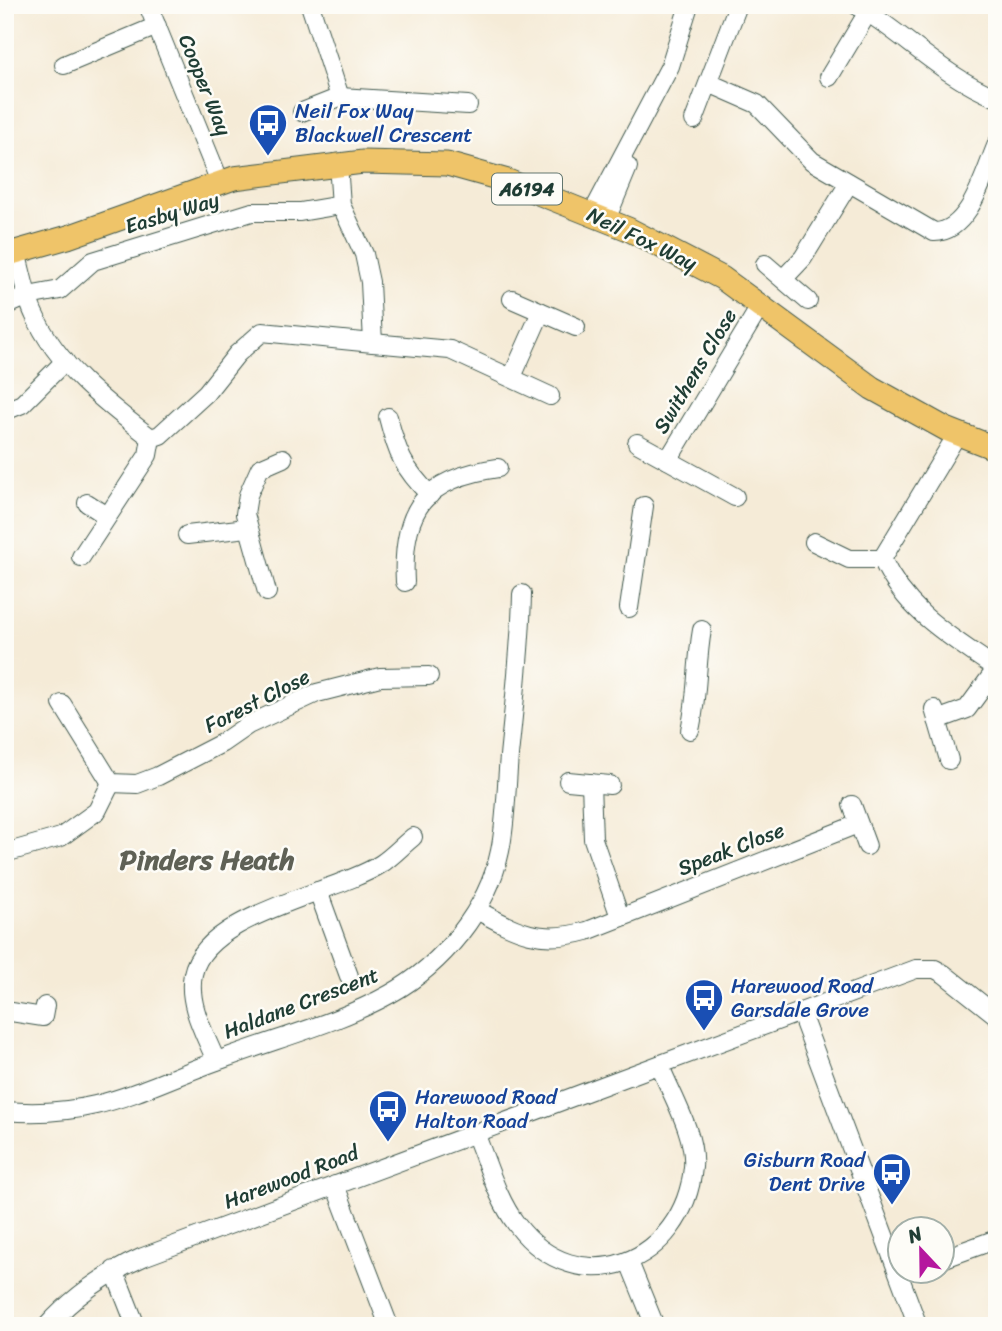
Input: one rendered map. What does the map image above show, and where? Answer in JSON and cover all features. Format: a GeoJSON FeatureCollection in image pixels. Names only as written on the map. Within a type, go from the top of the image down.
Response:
{"type":"FeatureCollection","features":[{"type":"Feature","properties":{"kind":"main road","name":"Neil Fox Way"},"geometry":{"type":"LineString","coordinates":[[11,253],[68,237],[220,182],[338,164],[447,164],[508,181],[599,217],[722,278],[872,387],[958,433],[997,449]]}},
{"type":"Feature","properties":{"kind":"street","name":"Cooper Way"},"geometry":{"type":"LineString","coordinates":[[148,5],[220,182]]}},
{"type":"Feature","properties":{"kind":"street"},"geometry":{"type":"LineString","coordinates":[[310,5],[340,97]]}},
{"type":"Feature","properties":{"kind":"street"},"geometry":{"type":"LineString","coordinates":[[599,217],[621,159],[632,143],[670,66],[690,5]]}},
{"type":"Feature","properties":{"kind":"street"},"geometry":{"type":"LineString","coordinates":[[694,120],[738,5]]}},
{"type":"Feature","properties":{"kind":"street"},"geometry":{"type":"LineString","coordinates":[[830,76],[862,9],[889,25],[937,67],[959,82],[997,98]]}},
{"type":"Feature","properties":{"kind":"street"},"geometry":{"type":"LineString","coordinates":[[64,65],[157,26]]}},
{"type":"Feature","properties":{"kind":"street"},"geometry":{"type":"LineString","coordinates":[[709,83],[757,103],[812,161],[933,232],[944,232],[965,214],[997,144]]}},
{"type":"Feature","properties":{"kind":"street"},"geometry":{"type":"LineString","coordinates":[[302,112],[340,97],[468,105]]}},
{"type":"Feature","properties":{"kind":"street"},"geometry":{"type":"LineString","coordinates":[[338,164],[341,205],[364,254],[370,282],[373,344]]}},
{"type":"Feature","properties":{"kind":"street"},"geometry":{"type":"LineString","coordinates":[[784,278],[803,258],[849,183]]}},
{"type":"Feature","properties":{"kind":"street","name":"Easby Way"},"geometry":{"type":"LineString","coordinates":[[5,306],[28,296],[60,289],[93,261],[252,212],[300,212],[341,205]]}},
{"type":"Feature","properties":{"kind":"street"},"geometry":{"type":"LineString","coordinates":[[11,253],[41,329],[65,362],[100,396],[151,438]]}},
{"type":"Feature","properties":{"kind":"street"},"geometry":{"type":"LineString","coordinates":[[765,264],[808,302]]}},
{"type":"Feature","properties":{"kind":"street"},"geometry":{"type":"LineString","coordinates":[[512,299],[576,327]]}},
{"type":"Feature","properties":{"kind":"street","name":"Swithens Close"},"geometry":{"type":"LineString","coordinates":[[668,460],[761,305]]}},
{"type":"Feature","properties":{"kind":"street"},"geometry":{"type":"LineString","coordinates":[[512,377],[541,312]]}},
{"type":"Feature","properties":{"kind":"street"},"geometry":{"type":"LineString","coordinates":[[151,438],[160,435],[205,393],[237,354],[262,332],[450,349],[550,396]]}},
{"type":"Feature","properties":{"kind":"street"},"geometry":{"type":"LineString","coordinates":[[5,411],[22,404],[65,362]]}},
{"type":"Feature","properties":{"kind":"street"},"geometry":{"type":"LineString","coordinates":[[388,417],[397,454],[409,474],[430,495]]}},
{"type":"Feature","properties":{"kind":"street"},"geometry":{"type":"LineString","coordinates":[[882,559],[958,433]]}},
{"type":"Feature","properties":{"kind":"street"},"geometry":{"type":"LineString","coordinates":[[81,557],[148,455],[151,438]]}},
{"type":"Feature","properties":{"kind":"street"},"geometry":{"type":"LineString","coordinates":[[637,443],[735,497]]}},
{"type":"Feature","properties":{"kind":"street"},"geometry":{"type":"LineString","coordinates":[[254,451],[260,468]]}},
{"type":"Feature","properties":{"kind":"street"},"geometry":{"type":"LineString","coordinates":[[267,592],[247,528],[248,495],[260,468],[283,458]]}},
{"type":"Feature","properties":{"kind":"street"},"geometry":{"type":"LineString","coordinates":[[405,582],[406,533],[416,508],[446,481],[469,472],[498,468]]}},
{"type":"Feature","properties":{"kind":"street"},"geometry":{"type":"LineString","coordinates":[[87,503],[107,516]]}},
{"type":"Feature","properties":{"kind":"street"},"geometry":{"type":"LineString","coordinates":[[629,608],[644,506]]}},
{"type":"Feature","properties":{"kind":"street"},"geometry":{"type":"LineString","coordinates":[[187,535],[207,525],[247,528]]}},
{"type":"Feature","properties":{"kind":"street"},"geometry":{"type":"LineString","coordinates":[[814,542],[849,559],[882,559]]}},
{"type":"Feature","properties":{"kind":"street"},"geometry":{"type":"LineString","coordinates":[[882,559],[896,587],[917,612],[997,669],[967,709],[936,715],[949,760]]}},
{"type":"Feature","properties":{"kind":"street","name":"Haldane Crescent"},"geometry":{"type":"LineString","coordinates":[[5,1111],[36,1114],[86,1109],[136,1095],[216,1061],[344,1015],[391,994],[428,968],[454,941],[477,910],[500,852],[522,594]]}},
{"type":"Feature","properties":{"kind":"street"},"geometry":{"type":"LineString","coordinates":[[690,730],[697,700],[698,655],[702,630]]}},
{"type":"Feature","properties":{"kind":"street","name":"Forest Close"},"geometry":{"type":"LineString","coordinates":[[111,783],[137,784],[158,776],[222,743],[248,726],[317,693],[380,677],[420,682]]}},
{"type":"Feature","properties":{"kind":"street"},"geometry":{"type":"LineString","coordinates":[[5,853],[61,837],[97,811],[111,783],[62,704]]}},
{"type":"Feature","properties":{"kind":"street"},"geometry":{"type":"LineString","coordinates":[[568,781],[610,785]]}},
{"type":"Feature","properties":{"kind":"street"},"geometry":{"type":"LineString","coordinates":[[591,783],[593,839],[620,917]]}},
{"type":"Feature","properties":{"kind":"street"},"geometry":{"type":"LineString","coordinates":[[852,805],[867,846]]}},
{"type":"Feature","properties":{"kind":"street","name":"Speak Close"},"geometry":{"type":"LineString","coordinates":[[477,910],[529,934],[559,939],[859,824]]}},
{"type":"Feature","properties":{"kind":"street"},"geometry":{"type":"LineString","coordinates":[[216,1061],[192,1001],[192,975],[200,956],[223,935],[256,915],[380,864],[413,836]]}},
{"type":"Feature","properties":{"kind":"street"},"geometry":{"type":"LineString","coordinates":[[318,891],[349,976]]}},
{"type":"Feature","properties":{"kind":"street","name":"Harewood Road"},"geometry":{"type":"LineString","coordinates":[[47,1326],[67,1303],[114,1270],[475,1132],[925,968],[944,974],[997,1016]]}},
{"type":"Feature","properties":{"kind":"street"},"geometry":{"type":"LineString","coordinates":[[5,1011],[43,1017],[45,1006]]}},
{"type":"Feature","properties":{"kind":"street"},"geometry":{"type":"LineString","coordinates":[[801,1014],[886,1228]]}},
{"type":"Feature","properties":{"kind":"street"},"geometry":{"type":"LineString","coordinates":[[475,1132],[505,1204],[516,1224],[531,1241],[549,1254],[570,1262],[596,1267],[629,1262],[656,1246],[672,1230],[687,1200],[694,1164],[686,1128],[660,1066]]}},
{"type":"Feature","properties":{"kind":"street"},"geometry":{"type":"LineString","coordinates":[[335,1185],[389,1326]]}},
{"type":"Feature","properties":{"kind":"street"},"geometry":{"type":"LineString","coordinates":[[956,1254],[997,1240]]}},
{"type":"Feature","properties":{"kind":"street"},"geometry":{"type":"LineString","coordinates":[[629,1262],[654,1326]]}},
{"type":"Feature","properties":{"kind":"street"},"geometry":{"type":"LineString","coordinates":[[114,1270],[136,1326]]}},
{"type":"Feature","properties":{"kind":"street"},"geometry":{"type":"LineString","coordinates":[[907,1286],[918,1326]]}},
{"type":"Feature","properties":{"kind":"place","name":"Neil Fox Way Blackwell Crescent"},"geometry":{"type":"Point","coordinates":[268,157]}},
{"type":"Feature","properties":{"kind":"place","name":"Harewood Road Garsdale Grove"},"geometry":{"type":"Point","coordinates":[704,1032]}},
{"type":"Feature","properties":{"kind":"place","name":"Harewood Road Halton Road"},"geometry":{"type":"Point","coordinates":[388,1143]}},
{"type":"Feature","properties":{"kind":"place","name":"Gisburn Road Dent Drive"},"geometry":{"type":"Point","coordinates":[892,1206]}},
{"type":"Feature","properties":{"kind":"district","name":"Pinders Heath"},"geometry":{"type":"Point","coordinates":[207,859]}}]}
